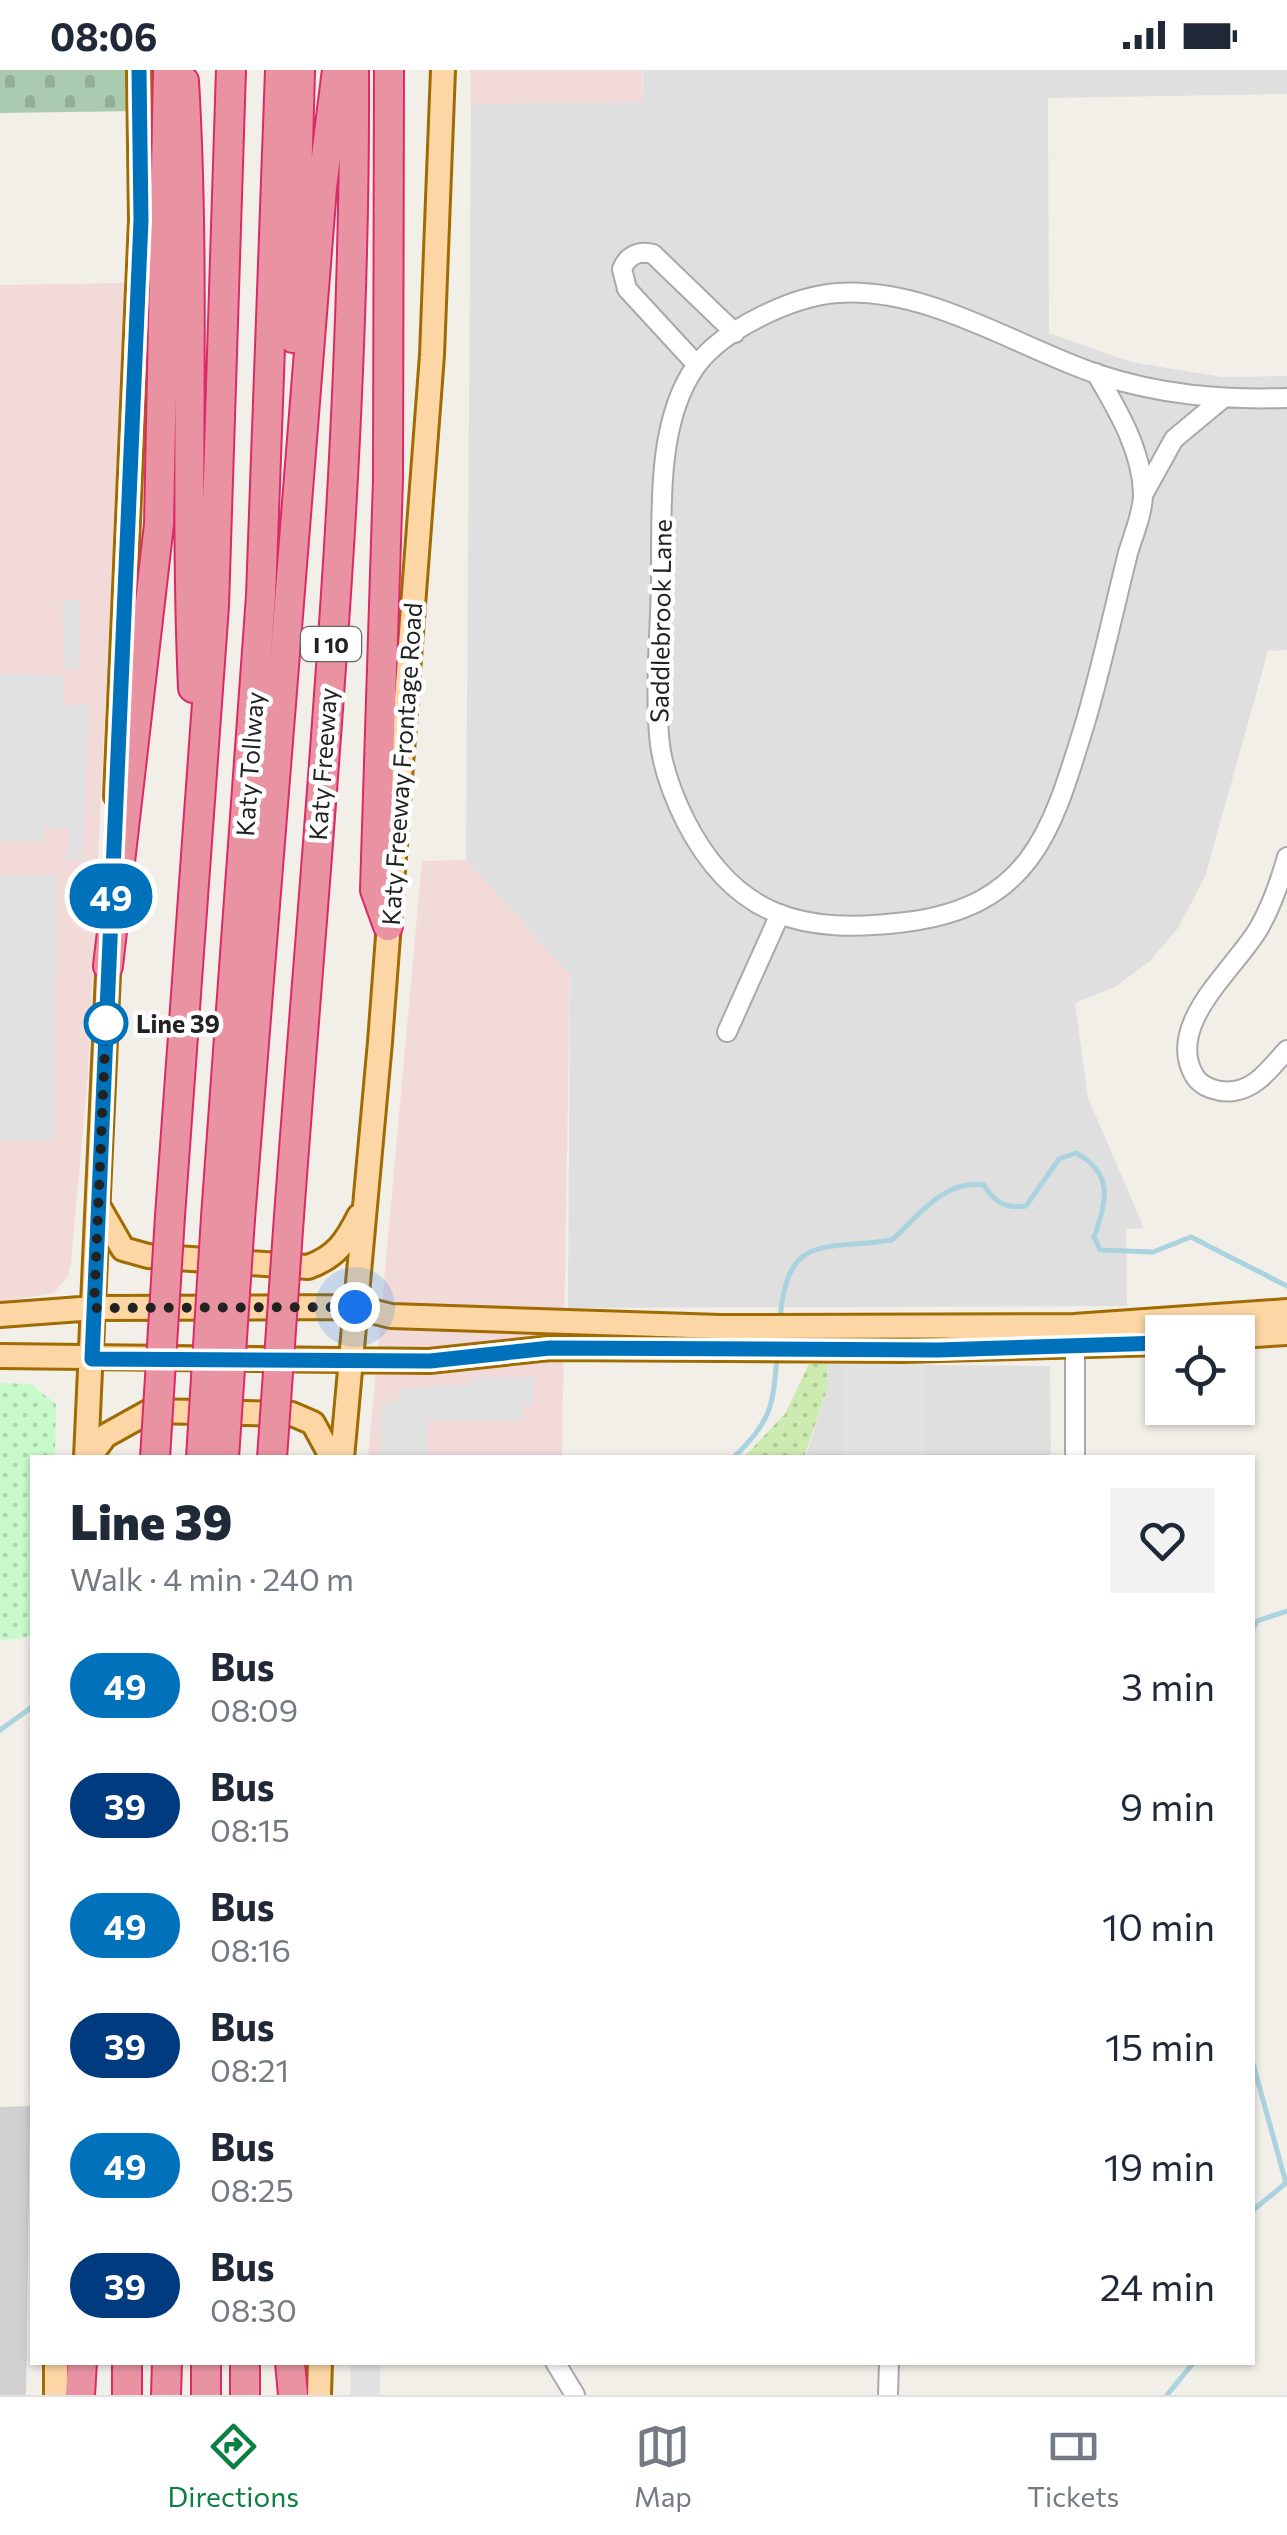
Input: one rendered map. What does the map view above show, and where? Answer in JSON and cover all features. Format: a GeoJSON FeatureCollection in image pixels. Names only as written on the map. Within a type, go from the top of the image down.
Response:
{"type":"FeatureCollection","features":[{"type":"Feature","properties":{"kind":"highway"},"geometry":{"type":"LineString","coordinates":[[108,966],[159,524],[168,70]]}},
{"type":"Feature","properties":{"kind":"highway"},"geometry":{"type":"LineString","coordinates":[[184,70],[192,223],[188,589],[198,814]]}},
{"type":"Feature","properties":{"kind":"highway"},"geometry":{"type":"LineString","coordinates":[[155,1455],[220,485],[231,70]]}},
{"type":"Feature","properties":{"kind":"highway","name":"Katy Tollway"},"geometry":{"type":"LineString","coordinates":[[224,1455],[228,1218],[261,596],[280,70]]}},
{"type":"Feature","properties":{"kind":"highway"},"geometry":{"type":"LineString","coordinates":[[283,684],[300,70]]}},
{"type":"Feature","properties":{"kind":"highway"},"geometry":{"type":"LineString","coordinates":[[283,684],[322,188],[338,70]]}},
{"type":"Feature","properties":{"kind":"highway","name":"Katy Freeway"},"geometry":{"type":"LineString","coordinates":[[272,1455],[342,497],[354,70]]}},
{"type":"Feature","properties":{"kind":"highway"},"geometry":{"type":"LineString","coordinates":[[388,926],[374,890],[388,480],[389,70]]}},
{"type":"Feature","properties":{"kind":"highway","name":"Katy Tollway"},"geometry":{"type":"LineString","coordinates":[[201,1455],[283,684]]}},
{"type":"Feature","properties":{"kind":"highway"},"geometry":{"type":"LineString","coordinates":[[80,2395],[82,2365]]}},
{"type":"Feature","properties":{"kind":"highway"},"geometry":{"type":"LineString","coordinates":[[127,2365],[127,2395]]}},
{"type":"Feature","properties":{"kind":"highway"},"geometry":{"type":"LineString","coordinates":[[166,2395],[167,2365]]}},
{"type":"Feature","properties":{"kind":"highway"},"geometry":{"type":"LineString","coordinates":[[206,2365],[206,2395]]}},
{"type":"Feature","properties":{"kind":"highway"},"geometry":{"type":"LineString","coordinates":[[245,2365],[245,2395]]}},
{"type":"Feature","properties":{"kind":"highway"},"geometry":{"type":"LineString","coordinates":[[290,2365],[293,2395]]}},
{"type":"Feature","properties":{"kind":"main road"},"geometry":{"type":"LineString","coordinates":[[87,1455],[141,220],[139,70]]}},
{"type":"Feature","properties":{"kind":"main road","name":"Katy Freeway Frontage Road"},"geometry":{"type":"LineString","coordinates":[[342,1455],[432,355],[442,70]]}},
{"type":"Feature","properties":{"kind":"main road"},"geometry":{"type":"LineString","coordinates":[[99,1206],[108,1230],[124,1249],[148,1256],[308,1267],[329,1260],[347,1240],[363,1207]]}},
{"type":"Feature","properties":{"kind":"main road"},"geometry":{"type":"LineString","coordinates":[[0,1315],[94,1308],[355,1307],[391,1316],[586,1324],[720,1339]]}},
{"type":"Feature","properties":{"kind":"main road"},"geometry":{"type":"LineString","coordinates":[[1255,1320],[1287,1311]]}},
{"type":"Feature","properties":{"kind":"main road"},"geometry":{"type":"LineString","coordinates":[[586,1324],[586,1350]]}},
{"type":"Feature","properties":{"kind":"main road"},"geometry":{"type":"LineString","coordinates":[[1255,1329],[1287,1333]]}},
{"type":"Feature","properties":{"kind":"main road"},"geometry":{"type":"LineString","coordinates":[[0,1356],[430,1361],[490,1351],[586,1350],[720,1339],[1075,1337],[1145,1332]]}},
{"type":"Feature","properties":{"kind":"main road"},"geometry":{"type":"LineString","coordinates":[[1075,1337],[1145,1342]]}},
{"type":"Feature","properties":{"kind":"main road"},"geometry":{"type":"LineString","coordinates":[[89,1455],[105,1436],[150,1411],[292,1414],[312,1423],[330,1455]]}},
{"type":"Feature","properties":{"kind":"main road"},"geometry":{"type":"LineString","coordinates":[[56,2365],[56,2395]]}},
{"type":"Feature","properties":{"kind":"main road"},"geometry":{"type":"LineString","coordinates":[[319,2395],[320,2365]]}},
{"type":"Feature","properties":{"kind":"street"},"geometry":{"type":"LineString","coordinates":[[697,365],[626,289],[622,270],[629,258],[641,252],[653,254],[735,333]]}},
{"type":"Feature","properties":{"kind":"street","name":"Saddlebrook Lane"},"geometry":{"type":"LineString","coordinates":[[1220,400],[1174,439],[1143,495],[1066,783],[1048,835],[1017,873],[985,898],[947,915],[852,925],[780,914],[753,904],[728,886],[706,860],[675,800],[659,739],[662,480],[671,429],[697,365],[735,333],[788,305],[837,293],[888,298],[944,312],[1096,373],[1152,389],[1220,400],[1287,398]]}},
{"type":"Feature","properties":{"kind":"street","name":"Saddlebrook Lane"},"geometry":{"type":"LineString","coordinates":[[1096,373],[1127,427],[1143,495]]}},
{"type":"Feature","properties":{"kind":"street"},"geometry":{"type":"LineString","coordinates":[[1287,856],[1283,891],[1189,1027],[1186,1057],[1196,1080],[1220,1092],[1249,1089],[1287,1050]]}},
{"type":"Feature","properties":{"kind":"street"},"geometry":{"type":"LineString","coordinates":[[727,1032],[780,914]]}},
{"type":"Feature","properties":{"kind":"street"},"geometry":{"type":"LineString","coordinates":[[1075,1337],[1075,1455]]}},
{"type":"Feature","properties":{"kind":"street"},"geometry":{"type":"LineString","coordinates":[[557,2365],[574,2395]]}},
{"type":"Feature","properties":{"kind":"street"},"geometry":{"type":"LineString","coordinates":[[888,2395],[890,2365]]}},
{"type":"Feature","properties":{"kind":"shaded area"},"geometry":{"type":"Polygon","coordinates":[[[470,70],[642,70],[643,102],[471,104],[470,70]]]}},
{"type":"Feature","properties":{"kind":"shaded area"},"geometry":{"type":"Polygon","coordinates":[[[643,70],[1287,70],[1287,94],[1048,98],[1049,333],[1131,362],[1222,377],[1287,376],[1287,650],[1268,651],[1205,877],[1178,928],[1150,961],[1115,987],[1075,1003],[1088,1098],[1144,1228],[1126,1229],[1127,1306],[568,1308],[570,975],[466,860],[471,104],[643,102],[643,70]]]}},
{"type":"Feature","properties":{"kind":"shaded area"},"geometry":{"type":"Polygon","coordinates":[[[125,283],[88,1073],[71,1262],[68,1276],[54,1293],[0,1302],[0,285],[125,283]]]}},
{"type":"Feature","properties":{"kind":"shaded area"},"geometry":{"type":"Polygon","coordinates":[[[62,600],[80,600],[79,670],[65,669],[62,600]]]}},
{"type":"Feature","properties":{"kind":"shaded area"},"geometry":{"type":"Polygon","coordinates":[[[0,674],[64,675],[64,705],[89,704],[82,861],[67,861],[68,828],[45,828],[44,841],[0,841],[0,674]]]}},
{"type":"Feature","properties":{"kind":"shaded area"},"geometry":{"type":"Polygon","coordinates":[[[466,860],[570,975],[562,1455],[368,1455],[422,861],[466,860]]]}},
{"type":"Feature","properties":{"kind":"shaded area"},"geometry":{"type":"Polygon","coordinates":[[[0,875],[56,875],[55,1138],[41,1141],[0,1141],[0,875]]]}},
{"type":"Feature","properties":{"kind":"shaded area"},"geometry":{"type":"Polygon","coordinates":[[[924,1363],[924,1455],[844,1455],[844,1364],[924,1363]]]}},
{"type":"Feature","properties":{"kind":"shaded area"},"geometry":{"type":"Polygon","coordinates":[[[827,1364],[1050,1366],[1051,1455],[806,1455],[828,1387],[827,1364]]]}},
{"type":"Feature","properties":{"kind":"shaded area"},"geometry":{"type":"Polygon","coordinates":[[[472,1377],[533,1377],[533,1406],[523,1406],[523,1421],[427,1421],[427,1455],[381,1455],[381,1403],[395,1403],[401,1389],[471,1384],[472,1377]]]}},
{"type":"Feature","properties":{"kind":"shaded area"},"geometry":{"type":"Polygon","coordinates":[[[30,2106],[26,2395],[0,2395],[0,2107],[30,2106]]]}},
{"type":"Feature","properties":{"kind":"shaded area"},"geometry":{"type":"Polygon","coordinates":[[[351,2365],[380,2365],[380,2395],[350,2395],[351,2365]]]}},
{"type":"Feature","properties":{"kind":"green space"},"geometry":{"type":"Polygon","coordinates":[[[0,70],[139,70],[139,111],[0,113],[0,70]]]}},
{"type":"Feature","properties":{"kind":"green space"},"geometry":{"type":"Polygon","coordinates":[[[809,1364],[827,1364],[828,1387],[805,1455],[746,1455],[785,1414],[809,1364]]]}},
{"type":"Feature","properties":{"kind":"green space"},"geometry":{"type":"Polygon","coordinates":[[[0,1383],[31,1384],[56,1404],[55,1455],[30,1455],[30,1636],[0,1641],[0,1383]]]}},
{"type":"Feature","properties":{"kind":"waterway"},"geometry":{"type":"LineString","coordinates":[[780,1320],[791,1272],[801,1258],[813,1251],[892,1240],[933,1201],[970,1185],[984,1185],[996,1200],[1006,1205],[1026,1206],[1059,1159],[1076,1153],[1102,1179],[1104,1200],[1094,1237],[1100,1250],[1153,1252],[1191,1237],[1287,1286]]}},
{"type":"Feature","properties":{"kind":"waterway"},"geometry":{"type":"LineString","coordinates":[[736,1455],[768,1413],[777,1356]]}},
{"type":"Feature","properties":{"kind":"waterway"},"geometry":{"type":"LineString","coordinates":[[1255,1625],[1287,1611]]}},
{"type":"Feature","properties":{"kind":"waterway"},"geometry":{"type":"LineString","coordinates":[[0,1730],[30,1708]]}},
{"type":"Feature","properties":{"kind":"waterway"},"geometry":{"type":"LineString","coordinates":[[1255,2071],[1286,2183],[1255,2209]]}},
{"type":"Feature","properties":{"kind":"waterway"},"geometry":{"type":"LineString","coordinates":[[1167,2395],[1192,2365]]}},
{"type":"Feature","properties":{"kind":"bus line","name":"49"},"geometry":{"type":"LineString","coordinates":[[139,70],[141,220],[92,1359],[430,1361],[490,1351],[550,1348],[938,1350],[1145,1344]]}},
{"type":"Feature","properties":{"kind":"place","name":"Line 39"},"geometry":{"type":"Point","coordinates":[106,1023]}},
{"type":"Feature","properties":{"kind":"route"},"geometry":{"type":"LineString","coordinates":[[106,1023],[94,1308],[355,1307]]}}]}
